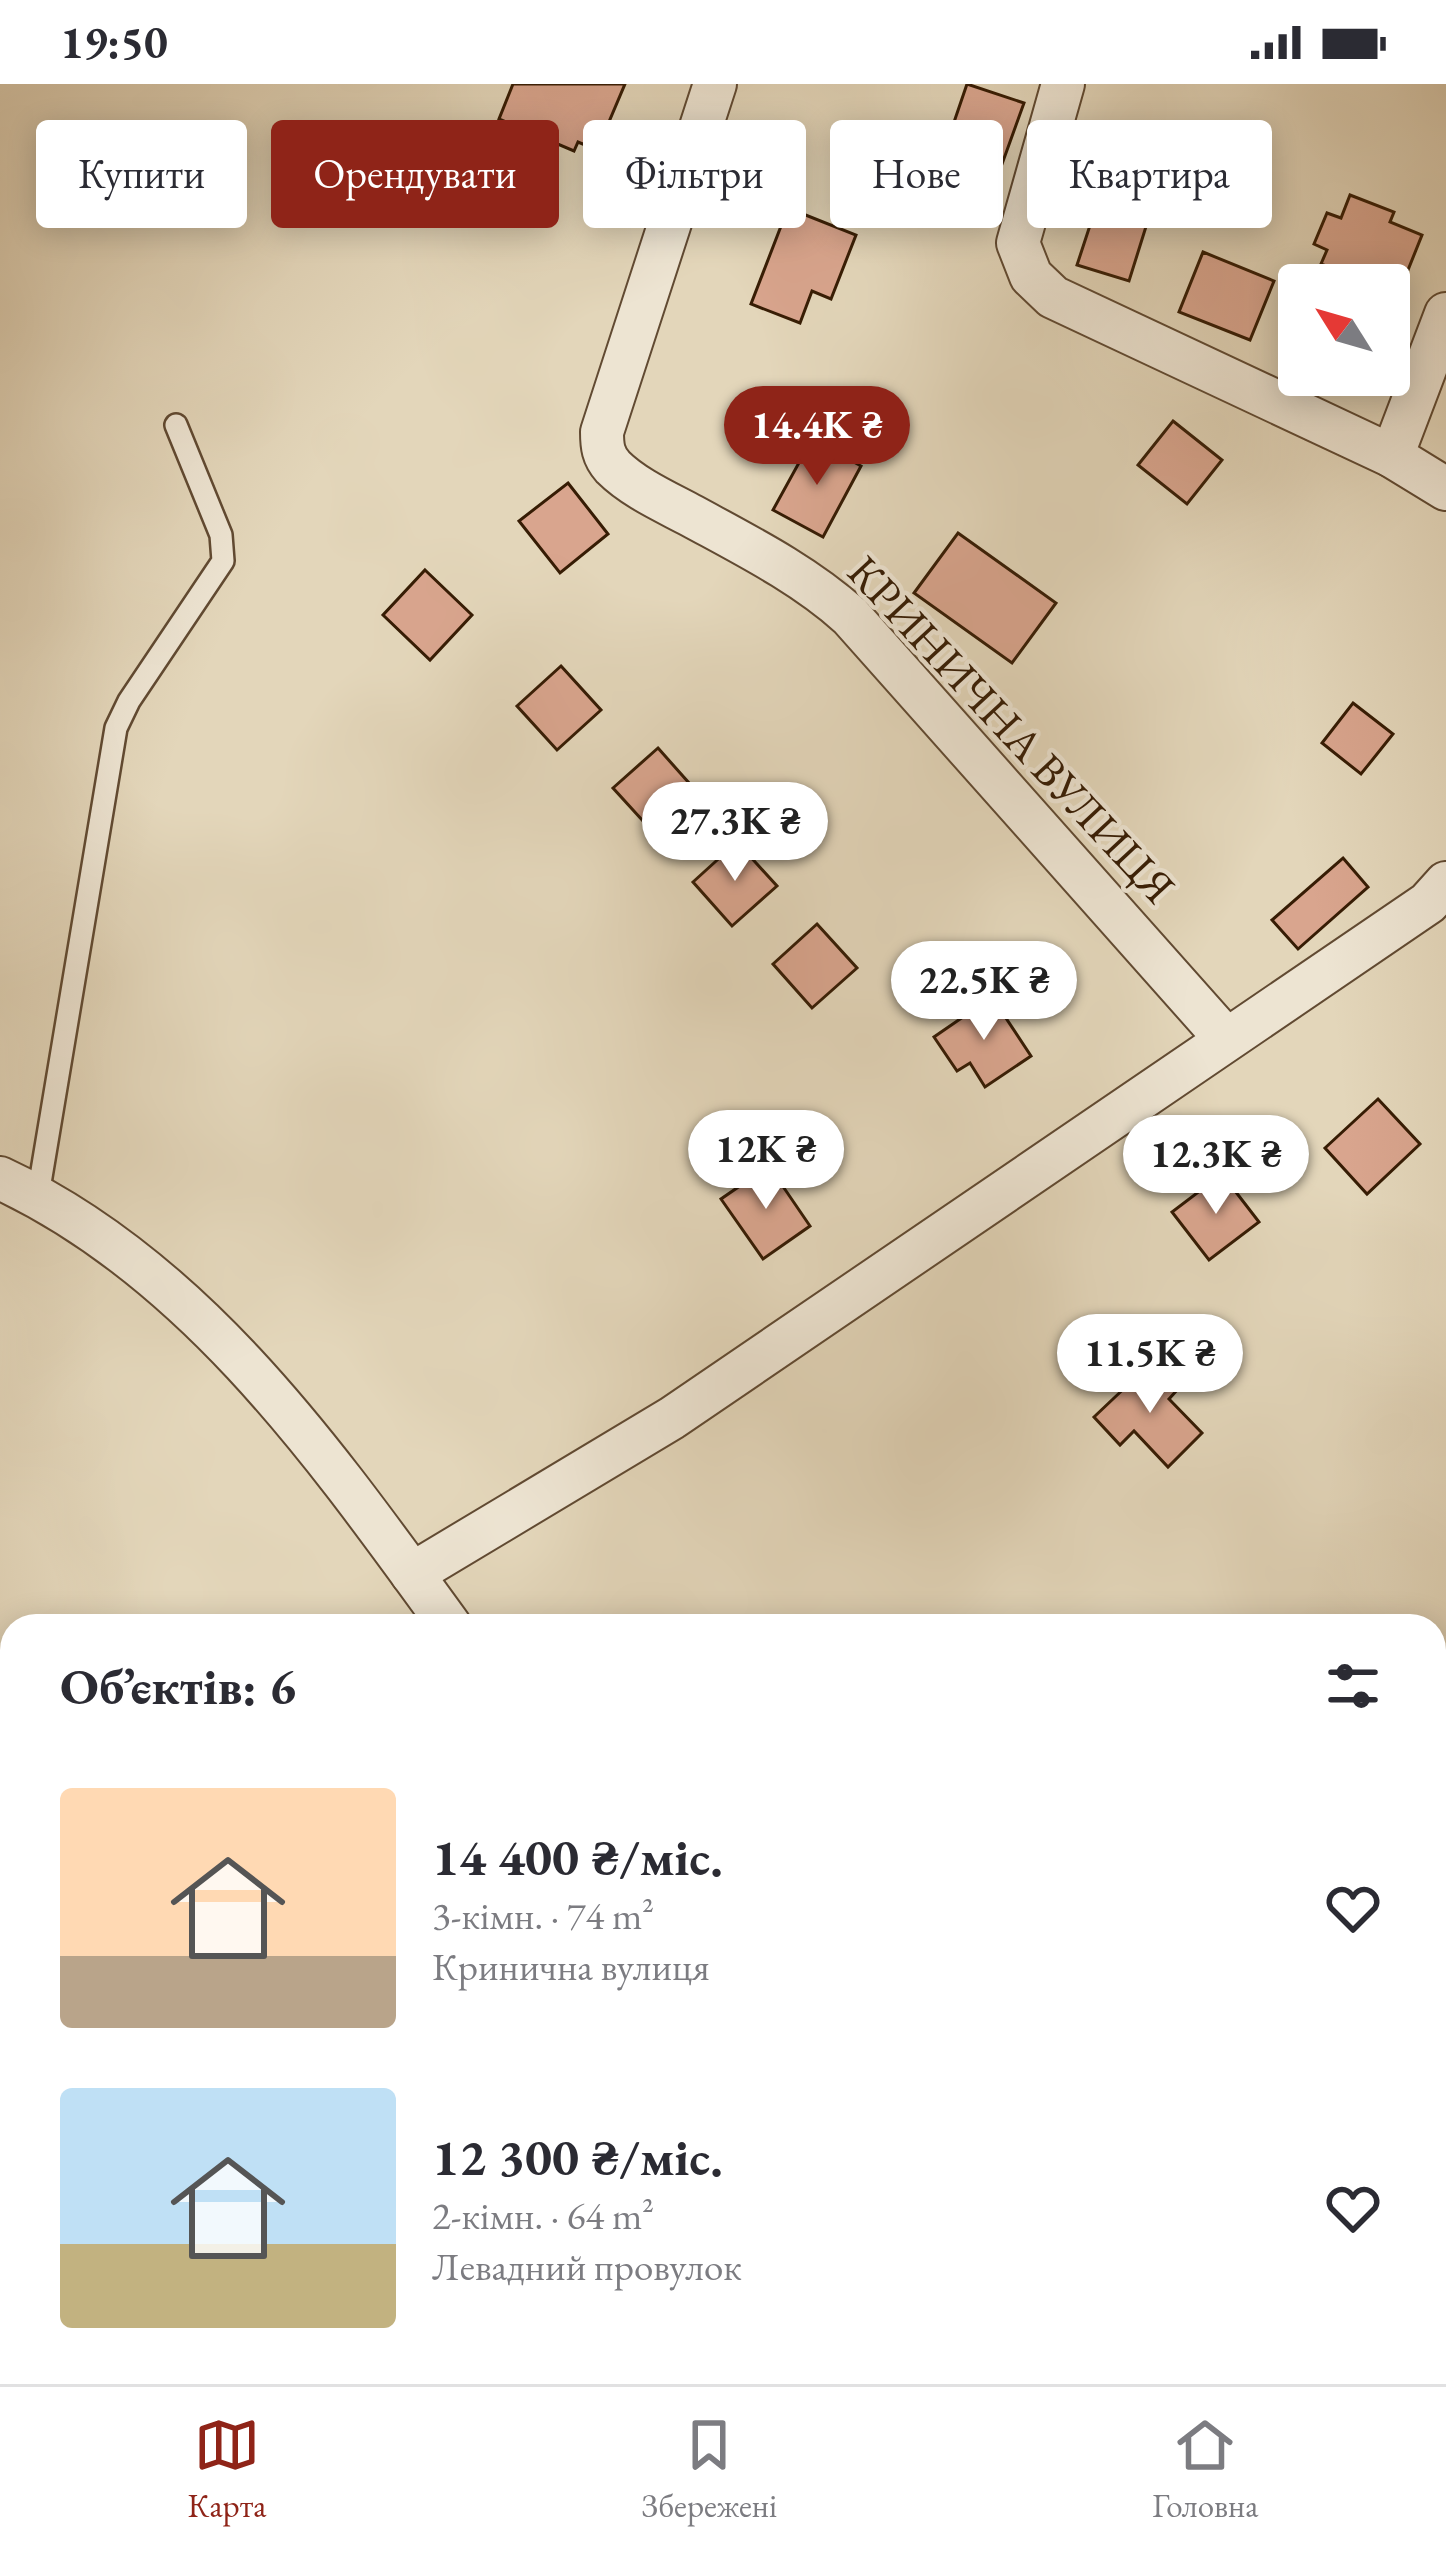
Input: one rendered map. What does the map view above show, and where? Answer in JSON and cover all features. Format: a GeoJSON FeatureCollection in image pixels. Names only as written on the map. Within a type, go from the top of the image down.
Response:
{"type":"FeatureCollection","features":[{"type":"Feature","properties":{"kind":"street","name":"КРИНИЧНА ВУЛИЦЯ"},"geometry":{"type":"LineString","coordinates":[[715,84],[602,432],[603,451],[612,466],[643,489],[780,564],[850,616],[1226,1039]]}},
{"type":"Feature","properties":{"kind":"street"},"geometry":{"type":"LineString","coordinates":[[1063,84],[1018,244],[1030,276],[1053,298],[1392,456],[1446,489]]}},
{"type":"Feature","properties":{"kind":"street"},"geometry":{"type":"LineString","coordinates":[[1392,456],[1446,314]]}},
{"type":"Feature","properties":{"kind":"street"},"geometry":{"type":"LineString","coordinates":[[412,1574],[672,1418],[1428,903],[1446,883]]}},
{"type":"Feature","properties":{"kind":"street"},"geometry":{"type":"LineString","coordinates":[[19,1187],[100,1237],[173,1295],[272,1392],[441,1614]]}},
{"type":"Feature","properties":{"kind":"lane"},"geometry":{"type":"LineString","coordinates":[[19,1187],[116,728],[129,701],[224,561],[221,535],[176,425]]}},
{"type":"Feature","properties":{"kind":"building"},"geometry":{"type":"Polygon","coordinates":[[[513,84],[625,84],[610,120],[583,120],[583,144],[578,142],[574,151],[559,145],[559,120],[499,119],[513,84]]]}},
{"type":"Feature","properties":{"kind":"building"},"geometry":{"type":"Polygon","coordinates":[[[967,84],[1024,103],[1003,161],[1003,120],[955,120],[967,84]]]}},
{"type":"Feature","properties":{"kind":"building"},"geometry":{"type":"Polygon","coordinates":[[[1350,195],[1394,212],[1390,222],[1422,235],[1410,265],[1321,264],[1327,250],[1314,244],[1327,213],[1341,218],[1350,195]]]}},
{"type":"Feature","properties":{"kind":"building"},"geometry":{"type":"Polygon","coordinates":[[[806,215],[856,235],[831,299],[812,291],[800,323],[751,304],[780,228],[806,228],[806,215]]]}},
{"type":"Feature","properties":{"kind":"building"},"geometry":{"type":"Polygon","coordinates":[[[1089,228],[1146,228],[1129,281],[1077,265],[1089,228]]]}},
{"type":"Feature","properties":{"kind":"building"},"geometry":{"type":"Polygon","coordinates":[[[1203,252],[1274,281],[1250,340],[1179,312],[1203,252]]]}},
{"type":"Feature","properties":{"kind":"building"},"geometry":{"type":"Polygon","coordinates":[[[1173,421],[1222,460],[1187,504],[1138,465],[1173,421]]]}},
{"type":"Feature","properties":{"kind":"building"},"geometry":{"type":"Polygon","coordinates":[[[812,439],[861,466],[823,537],[773,510],[812,439]]]}},
{"type":"Feature","properties":{"kind":"building"},"geometry":{"type":"Polygon","coordinates":[[[568,483],[608,534],[560,573],[519,521],[568,483]]]}},
{"type":"Feature","properties":{"kind":"building"},"geometry":{"type":"Polygon","coordinates":[[[958,533],[1056,603],[1012,663],[914,593],[958,533]]]}},
{"type":"Feature","properties":{"kind":"building"},"geometry":{"type":"Polygon","coordinates":[[[425,570],[472,615],[430,660],[383,615],[425,570]]]}},
{"type":"Feature","properties":{"kind":"building"},"geometry":{"type":"Polygon","coordinates":[[[561,666],[601,710],[557,750],[517,706],[561,666]]]}},
{"type":"Feature","properties":{"kind":"building"},"geometry":{"type":"Polygon","coordinates":[[[1353,703],[1393,734],[1361,774],[1322,743],[1353,703]]]}},
{"type":"Feature","properties":{"kind":"building"},"geometry":{"type":"Polygon","coordinates":[[[658,748],[697,792],[653,832],[613,788],[658,748]]]}},
{"type":"Feature","properties":{"kind":"building"},"geometry":{"type":"Polygon","coordinates":[[[737,842],[777,886],[732,926],[693,882],[737,842]]]}},
{"type":"Feature","properties":{"kind":"building"},"geometry":{"type":"Polygon","coordinates":[[[1343,858],[1368,887],[1298,949],[1272,920],[1343,858]]]}},
{"type":"Feature","properties":{"kind":"building"},"geometry":{"type":"Polygon","coordinates":[[[817,924],[857,968],[812,1008],[773,964],[817,924]]]}},
{"type":"Feature","properties":{"kind":"building"},"geometry":{"type":"Polygon","coordinates":[[[992,997],[1031,1056],[985,1087],[970,1063],[957,1071],[934,1037],[992,997]]]}},
{"type":"Feature","properties":{"kind":"building"},"geometry":{"type":"Polygon","coordinates":[[[1378,1099],[1420,1144],[1367,1194],[1325,1148],[1378,1099]]]}},
{"type":"Feature","properties":{"kind":"building"},"geometry":{"type":"Polygon","coordinates":[[[769,1166],[810,1226],[763,1259],[721,1199],[769,1166]]]}},
{"type":"Feature","properties":{"kind":"building"},"geometry":{"type":"Polygon","coordinates":[[[1222,1174],[1259,1222],[1209,1260],[1172,1212],[1222,1174]]]}},
{"type":"Feature","properties":{"kind":"building"},"geometry":{"type":"Polygon","coordinates":[[[1152,1362],[1178,1389],[1169,1399],[1202,1433],[1168,1467],[1134,1431],[1120,1445],[1094,1417],[1152,1362]]]}}]}
